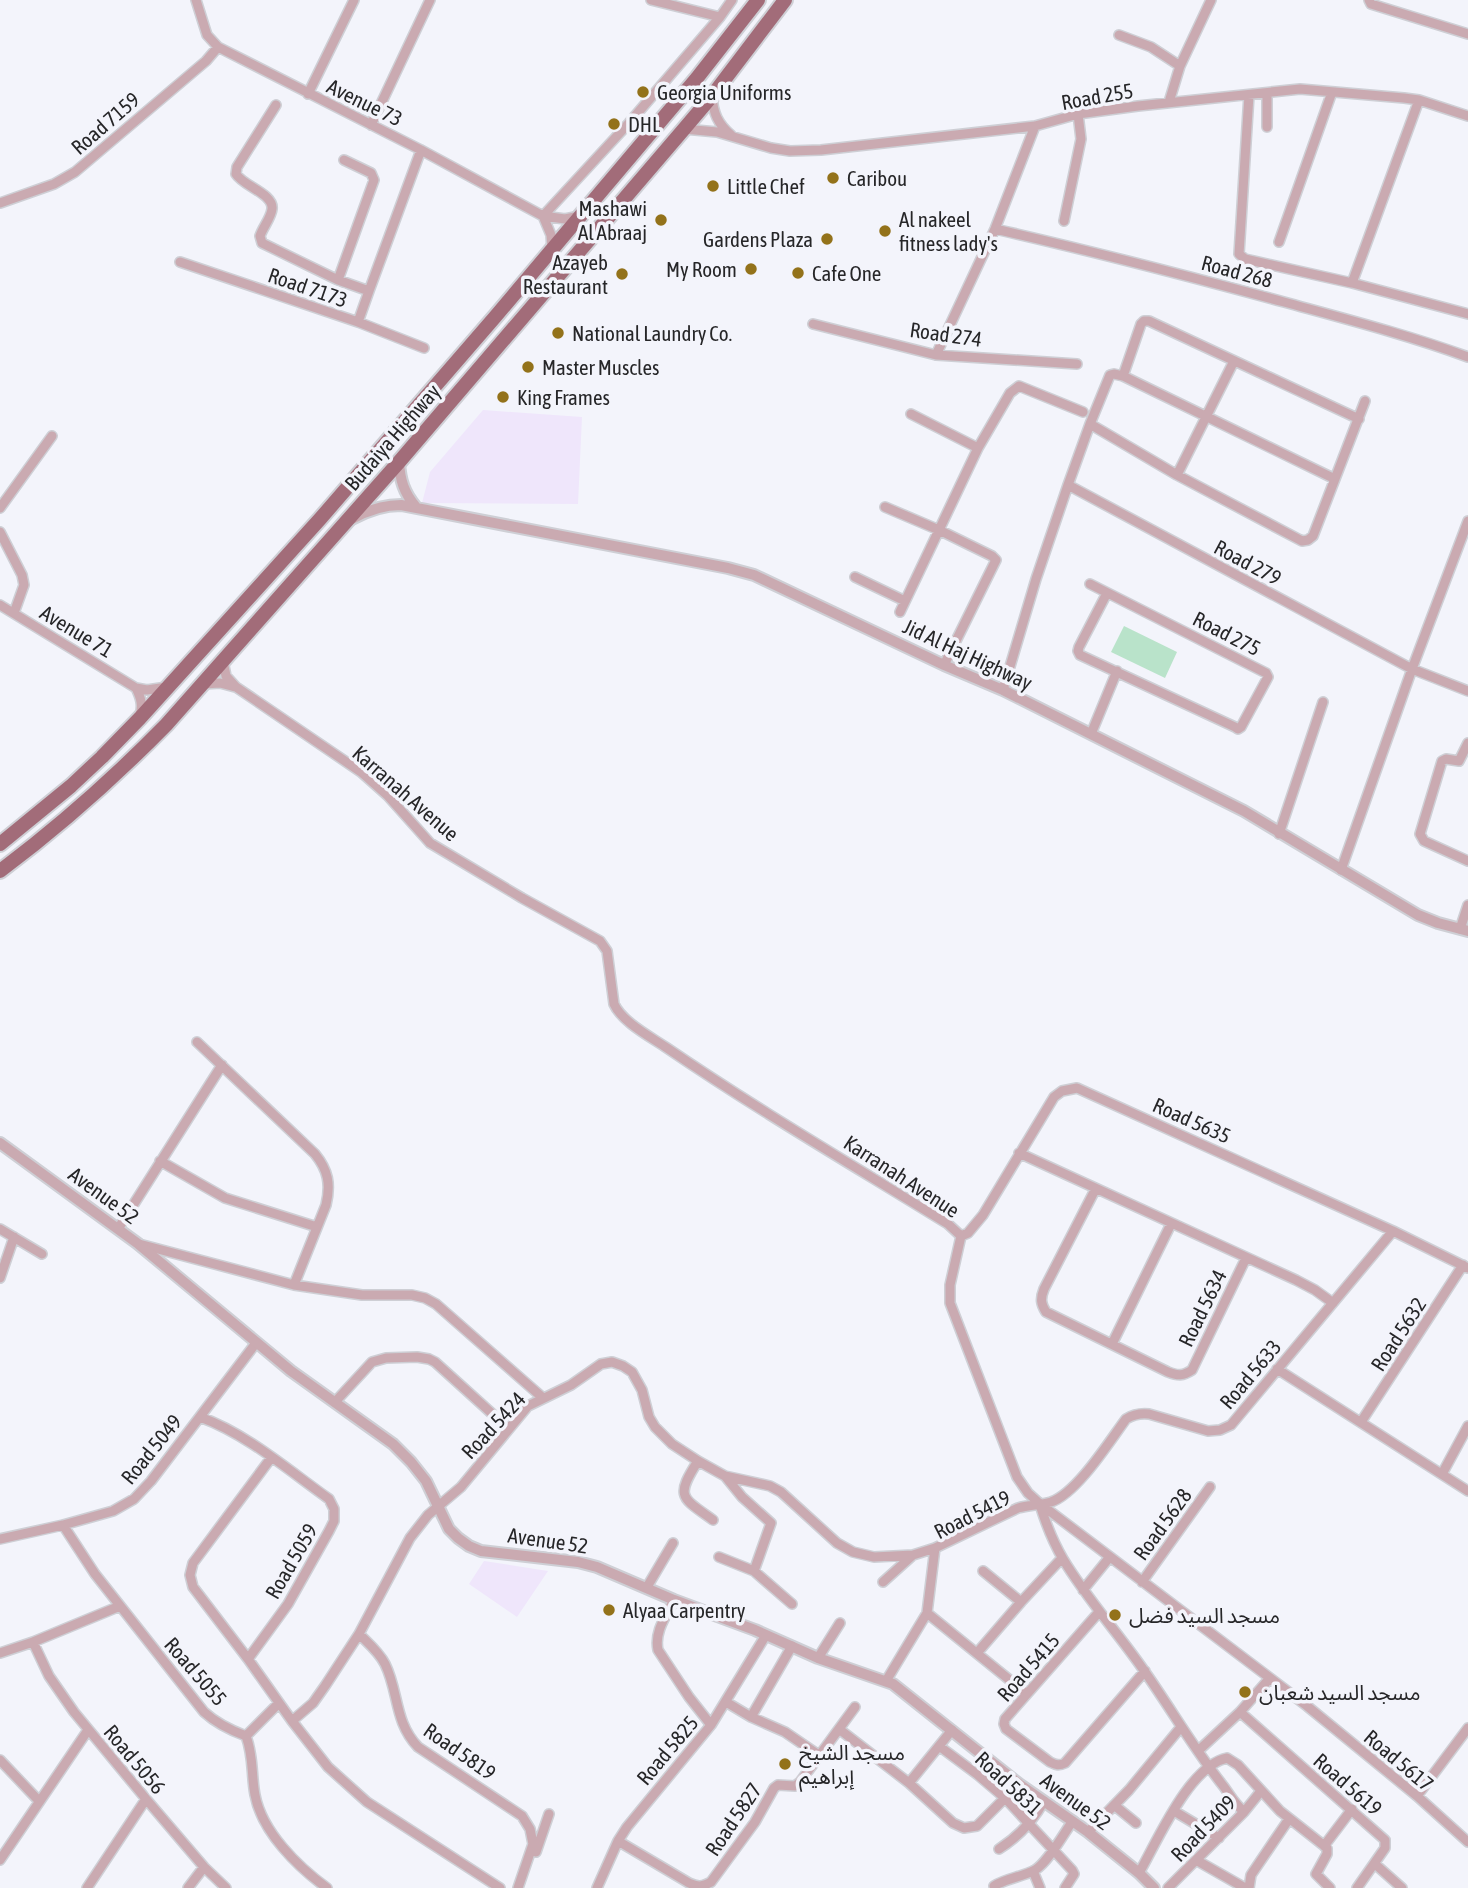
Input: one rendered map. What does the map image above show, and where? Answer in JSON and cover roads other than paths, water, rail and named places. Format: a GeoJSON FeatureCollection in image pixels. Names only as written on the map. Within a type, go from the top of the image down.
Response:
{"type":"FeatureCollection","features":[{"type":"Feature","properties":{"kind":"main road","name":"Budaiya Highway"},"geometry":{"type":"LineString","coordinates":[[0,844],[71,786],[168,687],[379,452],[697,78],[758,0]]}},
{"type":"Feature","properties":{"kind":"main road","name":"Budaiya Highway"},"geometry":{"type":"LineString","coordinates":[[0,871],[92,796],[166,724],[399,462],[684,129],[785,0]]}},
{"type":"Feature","properties":{"kind":"street"},"geometry":{"type":"LineString","coordinates":[[308,94],[354,0]]}},
{"type":"Feature","properties":{"kind":"street"},"geometry":{"type":"LineString","coordinates":[[371,125],[430,0]]}},
{"type":"Feature","properties":{"kind":"street"},"geometry":{"type":"LineString","coordinates":[[651,0],[674,3],[720,17]]}},
{"type":"Feature","properties":{"kind":"street"},"geometry":{"type":"LineString","coordinates":[[552,249],[549,228],[543,216],[629,123],[732,0]]}},
{"type":"Feature","properties":{"kind":"street"},"geometry":{"type":"LineString","coordinates":[[1169,102],[1180,66],[1211,0]]}},
{"type":"Feature","properties":{"kind":"street"},"geometry":{"type":"LineString","coordinates":[[1369,0],[1371,4],[1468,33]]}},
{"type":"Feature","properties":{"kind":"street"},"geometry":{"type":"LineString","coordinates":[[197,1],[207,35],[218,47]]}},
{"type":"Feature","properties":{"kind":"street"},"geometry":{"type":"LineString","coordinates":[[1119,35],[1151,47],[1180,66]]}},
{"type":"Feature","properties":{"kind":"street","name":"Avenue 73"},"geometry":{"type":"LineString","coordinates":[[218,47],[421,150],[543,216],[565,219],[580,216]]}},
{"type":"Feature","properties":{"kind":"street","name":"Road 7159"},"geometry":{"type":"LineString","coordinates":[[0,203],[54,184],[75,172],[206,61],[218,47]]}},
{"type":"Feature","properties":{"kind":"street","name":"Road 255"},"geometry":{"type":"LineString","coordinates":[[684,129],[733,136],[771,148],[821,150],[1035,126],[1078,114],[1169,102],[1300,89],[1419,100],[1468,116]]}},
{"type":"Feature","properties":{"kind":"street"},"geometry":{"type":"LineString","coordinates":[[1279,242],[1332,92]]}},
{"type":"Feature","properties":{"kind":"street"},"geometry":{"type":"LineString","coordinates":[[1267,93],[1267,127]]}},
{"type":"Feature","properties":{"kind":"street"},"geometry":{"type":"LineString","coordinates":[[1249,94],[1239,254],[1245,259],[1352,283],[1468,314]]}},
{"type":"Feature","properties":{"kind":"street"},"geometry":{"type":"LineString","coordinates":[[712,96],[717,119],[733,136]]}},
{"type":"Feature","properties":{"kind":"street"},"geometry":{"type":"LineString","coordinates":[[1352,283],[1419,100]]}},
{"type":"Feature","properties":{"kind":"street"},"geometry":{"type":"LineString","coordinates":[[276,104],[237,167],[236,174],[239,180],[260,192],[272,204],[260,236],[262,243],[338,280],[369,291]]}},
{"type":"Feature","properties":{"kind":"street"},"geometry":{"type":"LineString","coordinates":[[1065,221],[1082,139],[1078,114]]}},
{"type":"Feature","properties":{"kind":"street"},"geometry":{"type":"LineString","coordinates":[[936,355],[995,229],[1035,126]]}},
{"type":"Feature","properties":{"kind":"street"},"geometry":{"type":"LineString","coordinates":[[358,322],[421,150]]}},
{"type":"Feature","properties":{"kind":"street"},"geometry":{"type":"LineString","coordinates":[[338,280],[374,180],[371,173],[344,160]]}},
{"type":"Feature","properties":{"kind":"street","name":"Road 268"},"geometry":{"type":"LineString","coordinates":[[995,229],[1164,269],[1325,313],[1468,357]]}},
{"type":"Feature","properties":{"kind":"street","name":"Road 7173"},"geometry":{"type":"LineString","coordinates":[[180,261],[358,322],[424,348]]}},
{"type":"Feature","properties":{"kind":"street"},"geometry":{"type":"LineString","coordinates":[[1123,376],[1141,324],[1149,321],[1359,419]]}},
{"type":"Feature","properties":{"kind":"street","name":"Road 274"},"geometry":{"type":"LineString","coordinates":[[813,324],[936,355],[1077,364]]}},
{"type":"Feature","properties":{"kind":"street"},"geometry":{"type":"LineString","coordinates":[[1177,475],[1234,361]]}},
{"type":"Feature","properties":{"kind":"street"},"geometry":{"type":"LineString","coordinates":[[1003,690],[1068,485],[1110,376],[1123,376],[1335,479]]}},
{"type":"Feature","properties":{"kind":"street"},"geometry":{"type":"LineString","coordinates":[[900,612],[978,449],[1010,393],[1019,386],[1083,412]]}},
{"type":"Feature","properties":{"kind":"street"},"geometry":{"type":"LineString","coordinates":[[1090,424],[1177,475],[1302,541],[1313,536],[1365,401]]}},
{"type":"Feature","properties":{"kind":"street"},"geometry":{"type":"LineString","coordinates":[[911,414],[978,449]]}},
{"type":"Feature","properties":{"kind":"street"},"geometry":{"type":"LineString","coordinates":[[0,508],[52,436]]}},
{"type":"Feature","properties":{"kind":"street"},"geometry":{"type":"LineString","coordinates":[[399,462],[404,491],[416,507]]}},
{"type":"Feature","properties":{"kind":"street","name":"Road 279"},"geometry":{"type":"LineString","coordinates":[[1068,485],[1412,669],[1468,691]]}},
{"type":"Feature","properties":{"kind":"street","name":"Jid Al Haj Highway"},"geometry":{"type":"LineString","coordinates":[[346,522],[372,509],[401,505],[741,571],[1003,690],[1244,811],[1418,915],[1464,930]]}},
{"type":"Feature","properties":{"kind":"street"},"geometry":{"type":"LineString","coordinates":[[885,507],[939,530],[992,556],[996,561],[944,665]]}},
{"type":"Feature","properties":{"kind":"street"},"geometry":{"type":"LineString","coordinates":[[1341,870],[1468,521]]}},
{"type":"Feature","properties":{"kind":"street"},"geometry":{"type":"LineString","coordinates":[[0,532],[22,575],[24,585],[13,613]]}},
{"type":"Feature","properties":{"kind":"street"},"geometry":{"type":"LineString","coordinates":[[855,578],[905,601]]}},
{"type":"Feature","properties":{"kind":"street","name":"Road 275"},"geometry":{"type":"LineString","coordinates":[[1090,584],[1264,671],[1268,677],[1241,727],[1238,729],[1080,655],[1078,652],[1107,593]]}},
{"type":"Feature","properties":{"kind":"street","name":"Avenue 71"},"geometry":{"type":"LineString","coordinates":[[0,606],[136,688]]}},
{"type":"Feature","properties":{"kind":"street","name":"Karranah Avenue"},"geometry":{"type":"LineString","coordinates":[[222,661],[226,676],[236,687],[370,780],[430,842],[522,898],[600,940],[607,951],[614,1004],[626,1020],[948,1224],[961,1236],[950,1285],[950,1303],[1017,1476],[1028,1493],[1039,1503],[1062,1558],[1083,1590],[1145,1671],[1231,1799],[1244,1812]]}},
{"type":"Feature","properties":{"kind":"street"},"geometry":{"type":"LineString","coordinates":[[1091,734],[1117,671]]}},
{"type":"Feature","properties":{"kind":"street","name":"Karranah Avenue"},"geometry":{"type":"LineString","coordinates":[[202,684],[220,683],[236,687]]}},
{"type":"Feature","properties":{"kind":"street"},"geometry":{"type":"LineString","coordinates":[[136,688],[158,690],[168,687]]}},
{"type":"Feature","properties":{"kind":"street"},"geometry":{"type":"LineString","coordinates":[[136,688],[141,697],[139,718]]}},
{"type":"Feature","properties":{"kind":"street"},"geometry":{"type":"LineString","coordinates":[[1279,834],[1323,702]]}},
{"type":"Feature","properties":{"kind":"street"},"geometry":{"type":"LineString","coordinates":[[1468,743],[1459,761],[1442,761],[1420,834],[1424,841],[1468,861]]}},
{"type":"Feature","properties":{"kind":"street"},"geometry":{"type":"LineString","coordinates":[[1464,930],[1468,905]]}},
{"type":"Feature","properties":{"kind":"street"},"geometry":{"type":"LineString","coordinates":[[197,1042],[323,1164],[328,1177],[326,1205],[294,1286]]}},
{"type":"Feature","properties":{"kind":"street"},"geometry":{"type":"LineString","coordinates":[[118,1229],[222,1065]]}},
{"type":"Feature","properties":{"kind":"street","name":"Road 5635"},"geometry":{"type":"LineString","coordinates":[[961,1236],[968,1233],[983,1214],[1054,1097],[1062,1091],[1077,1088],[1394,1231],[1466,1267]]}},
{"type":"Feature","properties":{"kind":"street","name":"Avenue 52"},"geometry":{"type":"LineString","coordinates":[[0,1143],[137,1243],[291,1371],[393,1444],[426,1481],[449,1529],[469,1546],[481,1551],[578,1562],[597,1567],[818,1658],[901,1688],[1044,1801],[1088,1832],[1154,1888]]}},
{"type":"Feature","properties":{"kind":"street","name":"Road 5634"},"geometry":{"type":"LineString","coordinates":[[1019,1153],[1296,1280],[1333,1303]]}},
{"type":"Feature","properties":{"kind":"street"},"geometry":{"type":"LineString","coordinates":[[160,1161],[225,1198],[317,1227]]}},
{"type":"Feature","properties":{"kind":"street","name":"Road 5634"},"geometry":{"type":"LineString","coordinates":[[1095,1190],[1049,1279],[1041,1297],[1042,1305],[1046,1312],[1176,1376],[1185,1375],[1192,1370],[1246,1258]]}},
{"type":"Feature","properties":{"kind":"street"},"geometry":{"type":"LineString","coordinates":[[1112,1344],[1171,1224]]}},
{"type":"Feature","properties":{"kind":"street"},"geometry":{"type":"LineString","coordinates":[[0,1229],[42,1254]]}},
{"type":"Feature","properties":{"kind":"street","name":"Road 5633"},"geometry":{"type":"LineString","coordinates":[[1039,1503],[1057,1499],[1076,1483],[1094,1464],[1126,1419],[1133,1415],[1149,1414],[1208,1431],[1231,1425],[1394,1231]]}},
{"type":"Feature","properties":{"kind":"street"},"geometry":{"type":"LineString","coordinates":[[0,1278],[14,1237]]}},
{"type":"Feature","properties":{"kind":"street"},"geometry":{"type":"LineString","coordinates":[[137,1243],[294,1286],[362,1295],[398,1294],[425,1298],[436,1304],[543,1398]]}},
{"type":"Feature","properties":{"kind":"street","name":"Road 5632"},"geometry":{"type":"LineString","coordinates":[[1361,1422],[1466,1267]]}},
{"type":"Feature","properties":{"kind":"street","name":"Road 5049"},"geometry":{"type":"LineString","coordinates":[[0,1539],[113,1511],[134,1499],[151,1481],[256,1343]]}},
{"type":"Feature","properties":{"kind":"street"},"geometry":{"type":"LineString","coordinates":[[335,1402],[372,1362],[386,1358],[423,1357],[435,1362],[509,1429]]}},
{"type":"Feature","properties":{"kind":"street","name":"Road 5424"},"geometry":{"type":"LineString","coordinates":[[438,1506],[461,1487],[528,1406],[571,1385],[601,1364],[612,1363],[623,1366],[638,1381],[654,1427],[662,1436],[698,1461],[725,1476],[770,1486],[789,1499],[844,1548],[860,1555],[913,1555]]}},
{"type":"Feature","properties":{"kind":"street"},"geometry":{"type":"LineString","coordinates":[[1277,1369],[1468,1491]]}},
{"type":"Feature","properties":{"kind":"street","name":"Road 5059"},"geometry":{"type":"LineString","coordinates":[[200,1417],[231,1430],[328,1499],[334,1510],[334,1521],[317,1554],[288,1604],[248,1659]]}},
{"type":"Feature","properties":{"kind":"street"},"geometry":{"type":"LineString","coordinates":[[1442,1474],[1468,1426]]}},
{"type":"Feature","properties":{"kind":"street"},"geometry":{"type":"LineString","coordinates":[[271,1458],[193,1563],[190,1575],[193,1587],[328,1767],[367,1802],[499,1888]]}},
{"type":"Feature","properties":{"kind":"street"},"geometry":{"type":"LineString","coordinates":[[698,1461],[684,1485],[683,1493],[688,1502],[713,1520]]}},
{"type":"Feature","properties":{"kind":"street"},"geometry":{"type":"LineString","coordinates":[[725,1476],[742,1497],[771,1523],[754,1571]]}},
{"type":"Feature","properties":{"kind":"street","name":"Road 5628"},"geometry":{"type":"LineString","coordinates":[[1142,1582],[1210,1487]]}},
{"type":"Feature","properties":{"kind":"street","name":"Road 5419"},"geometry":{"type":"LineString","coordinates":[[886,1681],[927,1613],[935,1548],[1018,1508],[1039,1503]]}},
{"type":"Feature","properties":{"kind":"street","name":"Road 5617"},"geometry":{"type":"LineString","coordinates":[[1039,1503],[1270,1678],[1466,1836]]}},
{"type":"Feature","properties":{"kind":"street"},"geometry":{"type":"LineString","coordinates":[[292,1721],[313,1703],[359,1634],[410,1538],[438,1506]]}},
{"type":"Feature","properties":{"kind":"street","name":"Road 5055"},"geometry":{"type":"LineString","coordinates":[[63,1525],[89,1566],[204,1712],[212,1719],[246,1736]]}},
{"type":"Feature","properties":{"kind":"street"},"geometry":{"type":"LineString","coordinates":[[647,1587],[673,1543]]}},
{"type":"Feature","properties":{"kind":"street"},"geometry":{"type":"LineString","coordinates":[[883,1582],[913,1555],[935,1548]]}},
{"type":"Feature","properties":{"kind":"street"},"geometry":{"type":"LineString","coordinates":[[719,1557],[754,1571],[792,1604]]}},
{"type":"Feature","properties":{"kind":"street"},"geometry":{"type":"LineString","coordinates":[[976,1653],[1062,1558]]}},
{"type":"Feature","properties":{"kind":"street"},"geometry":{"type":"LineString","coordinates":[[1083,1590],[1109,1558]]}},
{"type":"Feature","properties":{"kind":"street"},"geometry":{"type":"LineString","coordinates":[[983,1571],[1021,1602]]}},
{"type":"Feature","properties":{"kind":"street"},"geometry":{"type":"LineString","coordinates":[[674,1600],[657,1633],[658,1650],[711,1726]]}},
{"type":"Feature","properties":{"kind":"street"},"geometry":{"type":"LineString","coordinates":[[0,1653],[120,1606]]}},
{"type":"Feature","properties":{"kind":"street","name":"Road 5415"},"geometry":{"type":"LineString","coordinates":[[1099,1612],[1005,1719],[1006,1729],[1055,1765],[1065,1763],[1145,1671]]}},
{"type":"Feature","properties":{"kind":"street"},"geometry":{"type":"LineString","coordinates":[[927,1613],[1027,1694]]}},
{"type":"Feature","properties":{"kind":"street"},"geometry":{"type":"LineString","coordinates":[[818,1658],[840,1623]]}},
{"type":"Feature","properties":{"kind":"street","name":"Road 5819"},"geometry":{"type":"LineString","coordinates":[[359,1634],[380,1655],[386,1667],[404,1729],[410,1739],[418,1747],[522,1815],[530,1829],[533,1844],[518,1888]]}},
{"type":"Feature","properties":{"kind":"street","name":"Road 5825"},"geometry":{"type":"LineString","coordinates":[[597,1888],[618,1841],[711,1726],[766,1635]]}},
{"type":"Feature","properties":{"kind":"street","name":"Road 5056"},"geometry":{"type":"LineString","coordinates":[[33,1642],[49,1676],[88,1730],[204,1867],[226,1888]]}},
{"type":"Feature","properties":{"kind":"street"},"geometry":{"type":"LineString","coordinates":[[751,1717],[792,1646]]}},
{"type":"Feature","properties":{"kind":"street"},"geometry":{"type":"LineString","coordinates":[[1198,1751],[1240,1712],[1270,1678]]}},
{"type":"Feature","properties":{"kind":"street"},"geometry":{"type":"LineString","coordinates":[[726,1702],[751,1717],[785,1731],[820,1756]]}},
{"type":"Feature","properties":{"kind":"street"},"geometry":{"type":"LineString","coordinates":[[279,1703],[246,1736],[259,1813],[266,1826],[311,1876],[327,1888]]}},
{"type":"Feature","properties":{"kind":"street","name":"Road 5827"},"geometry":{"type":"LineString","coordinates":[[618,1841],[689,1883],[704,1886],[710,1882],[755,1822],[774,1788],[778,1785],[795,1786],[855,1707]]}},
{"type":"Feature","properties":{"kind":"street","name":"Road 5619"},"geometry":{"type":"LineString","coordinates":[[1240,1712],[1385,1840],[1385,1848],[1375,1864]]}},
{"type":"Feature","properties":{"kind":"street"},"geometry":{"type":"LineString","coordinates":[[1088,1832],[1181,1727]]}},
{"type":"Feature","properties":{"kind":"street"},"geometry":{"type":"LineString","coordinates":[[1417,1796],[1468,1728]]}},
{"type":"Feature","properties":{"kind":"street"},"geometry":{"type":"LineString","coordinates":[[839,1729],[909,1783],[953,1823],[964,1828],[977,1826],[1005,1798]]}},
{"type":"Feature","properties":{"kind":"street"},"geometry":{"type":"LineString","coordinates":[[0,1860],[88,1730]]}},
{"type":"Feature","properties":{"kind":"street"},"geometry":{"type":"LineString","coordinates":[[909,1783],[953,1730]]}},
{"type":"Feature","properties":{"kind":"street","name":"Road 5831"},"geometry":{"type":"LineString","coordinates":[[939,1746],[1005,1798],[1074,1874],[1065,1888]]}},
{"type":"Feature","properties":{"kind":"street"},"geometry":{"type":"LineString","coordinates":[[1139,1873],[1182,1795],[1209,1767],[1227,1758],[1289,1818],[1328,1851],[1316,1874],[1330,1888]]}},
{"type":"Feature","properties":{"kind":"street"},"geometry":{"type":"LineString","coordinates":[[0,1760],[39,1801]]}},
{"type":"Feature","properties":{"kind":"street","name":"Road 5409"},"geometry":{"type":"LineString","coordinates":[[1168,1888],[1244,1812],[1261,1791]]}},
{"type":"Feature","properties":{"kind":"street"},"geometry":{"type":"LineString","coordinates":[[87,1888],[146,1799]]}},
{"type":"Feature","properties":{"kind":"street"},"geometry":{"type":"LineString","coordinates":[[999,1849],[1012,1841],[1035,1817],[1044,1801]]}},
{"type":"Feature","properties":{"kind":"street"},"geometry":{"type":"LineString","coordinates":[[1114,1805],[1136,1823]]}},
{"type":"Feature","properties":{"kind":"street"},"geometry":{"type":"LineString","coordinates":[[1324,1846],[1352,1809]]}},
{"type":"Feature","properties":{"kind":"street"},"geometry":{"type":"LineString","coordinates":[[1174,1811],[1219,1838]]}},
{"type":"Feature","properties":{"kind":"street"},"geometry":{"type":"LineString","coordinates":[[524,1888],[549,1814]]}},
{"type":"Feature","properties":{"kind":"street"},"geometry":{"type":"LineString","coordinates":[[1196,1860],[1247,1888],[1251,1875],[1289,1818]]}},
{"type":"Feature","properties":{"kind":"street"},"geometry":{"type":"LineString","coordinates":[[994,1886],[1034,1871],[1072,1822]]}},
{"type":"Feature","properties":{"kind":"street"},"geometry":{"type":"LineString","coordinates":[[1357,1888],[1375,1864],[1402,1888]]}},
{"type":"Feature","properties":{"kind":"street"},"geometry":{"type":"LineString","coordinates":[[188,1888],[204,1867]]}},
{"type":"Feature","properties":{"kind":"street"},"geometry":{"type":"LineString","coordinates":[[1034,1871],[1040,1888]]}},
{"type":"Feature","properties":{"kind":"place","name":"Georgia Uniforms"},"geometry":{"type":"Point","coordinates":[643,92]}},
{"type":"Feature","properties":{"kind":"place","name":"DHL"},"geometry":{"type":"Point","coordinates":[614,124]}},
{"type":"Feature","properties":{"kind":"place","name":"Caribou"},"geometry":{"type":"Point","coordinates":[833,178]}},
{"type":"Feature","properties":{"kind":"place","name":"Little Chef"},"geometry":{"type":"Point","coordinates":[713,186]}},
{"type":"Feature","properties":{"kind":"place","name":"Mashawi Al Abraaj"},"geometry":{"type":"Point","coordinates":[661,220]}},
{"type":"Feature","properties":{"kind":"place","name":"Al nakeel fitness lady's"},"geometry":{"type":"Point","coordinates":[885,231]}},
{"type":"Feature","properties":{"kind":"place","name":"Gardens Plaza"},"geometry":{"type":"Point","coordinates":[827,239]}},
{"type":"Feature","properties":{"kind":"place","name":"My Room"},"geometry":{"type":"Point","coordinates":[751,269]}},
{"type":"Feature","properties":{"kind":"place","name":"Cafe One"},"geometry":{"type":"Point","coordinates":[798,273]}},
{"type":"Feature","properties":{"kind":"place","name":"Azayeb Restaurant"},"geometry":{"type":"Point","coordinates":[622,274]}},
{"type":"Feature","properties":{"kind":"place","name":"National Laundry Co."},"geometry":{"type":"Point","coordinates":[558,333]}},
{"type":"Feature","properties":{"kind":"place","name":"Master Muscles"},"geometry":{"type":"Point","coordinates":[528,367]}},
{"type":"Feature","properties":{"kind":"place","name":"King Frames"},"geometry":{"type":"Point","coordinates":[503,397]}},
{"type":"Feature","properties":{"kind":"place","name":"Alyaa Carpentry"},"geometry":{"type":"Point","coordinates":[609,1610]}},
{"type":"Feature","properties":{"kind":"place","name":"مسجد السيد فضل"},"geometry":{"type":"Point","coordinates":[1115,1615]}},
{"type":"Feature","properties":{"kind":"place","name":"مسجد السيد شعبان"},"geometry":{"type":"Point","coordinates":[1245,1692]}},
{"type":"Feature","properties":{"kind":"place","name":"مسجد الشيخ إبراهيم"},"geometry":{"type":"Point","coordinates":[785,1764]}}]}
